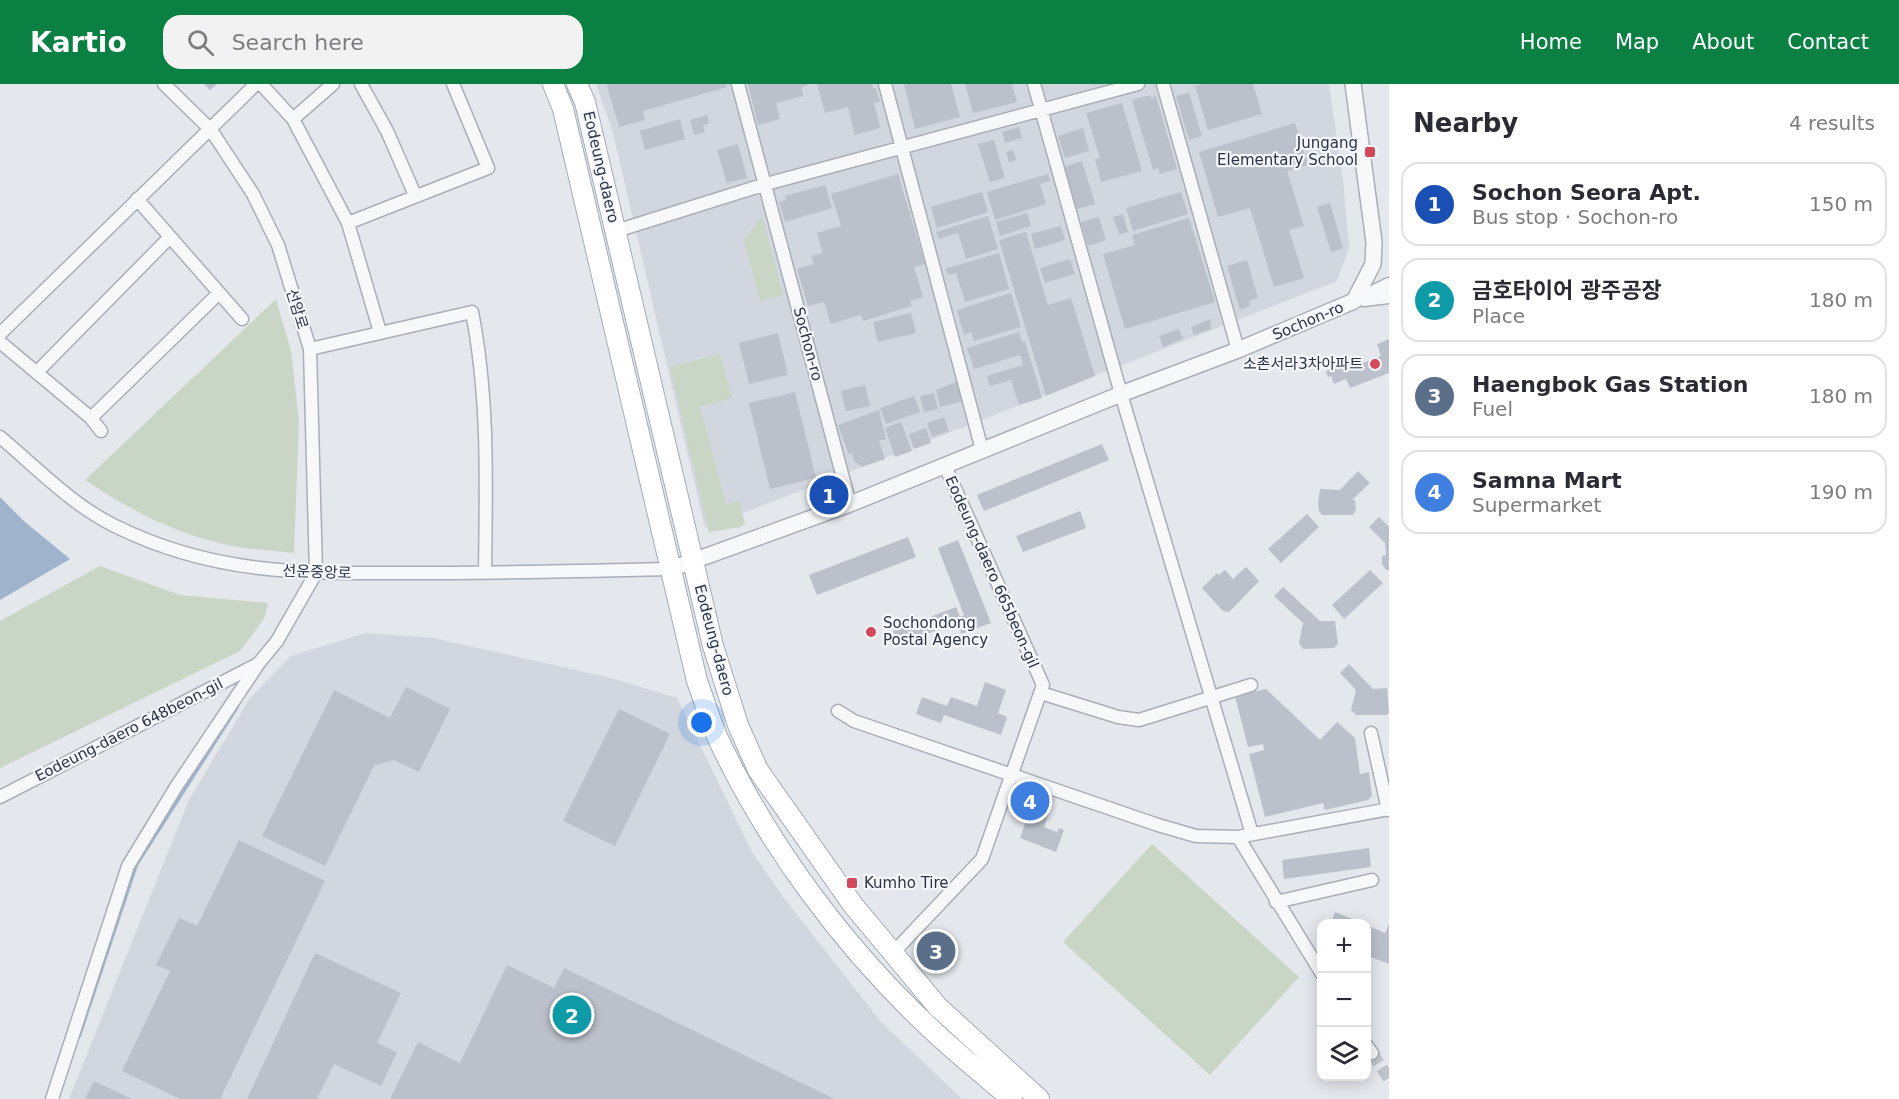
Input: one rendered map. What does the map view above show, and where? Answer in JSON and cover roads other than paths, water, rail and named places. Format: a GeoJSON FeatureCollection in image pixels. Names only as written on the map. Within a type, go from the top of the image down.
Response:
{"type":"FeatureCollection","features":[{"type":"Feature","properties":{"kind":"main road","name":"Eodeung-daero"},"geometry":{"type":"LineString","coordinates":[[553,84],[563,109],[697,681],[720,742],[739,780],[780,846],[832,920],[878,975],[929,1027],[1012,1099]]}},
{"type":"Feature","properties":{"kind":"main road","name":"Eodeung-daero"},"geometry":{"type":"LineString","coordinates":[[577,84],[585,102],[722,675],[738,725],[758,770],[853,905],[892,954],[938,1007],[1039,1099]]}},
{"type":"Feature","properties":{"kind":"street","name":"선암로"},"geometry":{"type":"LineString","coordinates":[[164,84],[211,130],[253,194],[278,245],[310,349],[316,573]]}},
{"type":"Feature","properties":{"kind":"street"},"geometry":{"type":"LineString","coordinates":[[0,334],[256,84]]}},
{"type":"Feature","properties":{"kind":"street"},"geometry":{"type":"LineString","coordinates":[[261,84],[293,119],[348,223],[380,332]]}},
{"type":"Feature","properties":{"kind":"street"},"geometry":{"type":"LineString","coordinates":[[293,119],[333,84]]}},
{"type":"Feature","properties":{"kind":"street"},"geometry":{"type":"LineString","coordinates":[[361,84],[387,131],[415,195]]}},
{"type":"Feature","properties":{"kind":"street"},"geometry":{"type":"LineString","coordinates":[[348,223],[488,168],[453,84]]}},
{"type":"Feature","properties":{"kind":"street","name":"Sochon-ro"},"geometry":{"type":"LineString","coordinates":[[738,84],[850,504]]}},
{"type":"Feature","properties":{"kind":"street"},"geometry":{"type":"LineString","coordinates":[[885,84],[982,450]]}},
{"type":"Feature","properties":{"kind":"street"},"geometry":{"type":"LineString","coordinates":[[1034,84],[1121,394],[1252,834]]}},
{"type":"Feature","properties":{"kind":"street"},"geometry":{"type":"LineString","coordinates":[[615,231],[766,184],[1138,84]]}},
{"type":"Feature","properties":{"kind":"street"},"geometry":{"type":"LineString","coordinates":[[1163,84],[1238,350]]}},
{"type":"Feature","properties":{"kind":"street","name":"Sochon-ro"},"geometry":{"type":"LineString","coordinates":[[671,569],[850,504],[1121,394],[1238,350],[1354,301],[1373,264],[1374,242],[1353,84]]}},
{"type":"Feature","properties":{"kind":"street"},"geometry":{"type":"LineString","coordinates":[[137,199],[242,319]]}},
{"type":"Feature","properties":{"kind":"street"},"geometry":{"type":"LineString","coordinates":[[37,372],[170,237]]}},
{"type":"Feature","properties":{"kind":"street"},"geometry":{"type":"LineString","coordinates":[[1354,301],[1389,284]]}},
{"type":"Feature","properties":{"kind":"street"},"geometry":{"type":"LineString","coordinates":[[91,418],[219,293]]}},
{"type":"Feature","properties":{"kind":"street"},"geometry":{"type":"LineString","coordinates":[[1354,301],[1389,297]]}},
{"type":"Feature","properties":{"kind":"street"},"geometry":{"type":"LineString","coordinates":[[310,349],[472,312],[482,362],[486,420],[485,573]]}},
{"type":"Feature","properties":{"kind":"street"},"geometry":{"type":"LineString","coordinates":[[0,342],[91,418],[101,431]]}},
{"type":"Feature","properties":{"kind":"street","name":"선운중앙로"},"geometry":{"type":"LineString","coordinates":[[0,437],[88,511],[157,545],[194,558],[237,567],[316,573],[485,573],[671,569]]}},
{"type":"Feature","properties":{"kind":"street","name":"Eodeung-daero 665beon-gil"},"geometry":{"type":"LineString","coordinates":[[945,466],[1042,685],[1041,693]]}},
{"type":"Feature","properties":{"kind":"street"},"geometry":{"type":"LineString","coordinates":[[52,1099],[128,866],[259,663],[277,641],[316,573]]}},
{"type":"Feature","properties":{"kind":"street","name":"Eodeung-daero 648beon-gil"},"geometry":{"type":"LineString","coordinates":[[0,797],[259,663]]}},
{"type":"Feature","properties":{"kind":"street"},"geometry":{"type":"LineString","coordinates":[[892,954],[982,859],[1041,693],[1129,720],[1154,716],[1251,685]]}},
{"type":"Feature","properties":{"kind":"street"},"geometry":{"type":"LineString","coordinates":[[838,711],[854,721],[1179,832],[1238,837],[1389,810],[1371,733]]}},
{"type":"Feature","properties":{"kind":"street"},"geometry":{"type":"LineString","coordinates":[[1238,837],[1321,973]]}},
{"type":"Feature","properties":{"kind":"street"},"geometry":{"type":"LineString","coordinates":[[1276,902],[1372,880]]}},
{"type":"Feature","properties":{"kind":"water"},"geometry":{"type":"Polygon","coordinates":[[[0,497],[25,522],[70,559],[0,600],[0,497]]]}},
{"type":"Feature","properties":{"kind":"waterway"},"geometry":{"type":"LineString","coordinates":[[79,1036],[136,865],[237,707]]}},
{"type":"Feature","properties":{"kind":"tunnel"},"geometry":{"type":"LineString","coordinates":[[1372,1053],[1389,1079]]}},
{"type":"Feature","properties":{"kind":"place","name":"Jungang Elementary School"},"geometry":{"type":"Point","coordinates":[1370,152]}},
{"type":"Feature","properties":{"kind":"place","name":"소촌서라3차아파트"},"geometry":{"type":"Point","coordinates":[1375,364]}},
{"type":"Feature","properties":{"kind":"place","name":"Sochon Seora Apt."},"geometry":{"type":"Point","coordinates":[829,495]}},
{"type":"Feature","properties":{"kind":"place","name":"Sochondong Postal Agency"},"geometry":{"type":"Point","coordinates":[871,632]}},
{"type":"Feature","properties":{"kind":"place","name":"Samna Mart"},"geometry":{"type":"Point","coordinates":[1030,801]}},
{"type":"Feature","properties":{"kind":"place","name":"Kumho Tire"},"geometry":{"type":"Point","coordinates":[852,883]}},
{"type":"Feature","properties":{"kind":"place","name":"Haengbok Gas Station"},"geometry":{"type":"Point","coordinates":[936,951]}},
{"type":"Feature","properties":{"kind":"place","name":"금호타이어 광주공장"},"geometry":{"type":"Point","coordinates":[572,1015]}}]}
